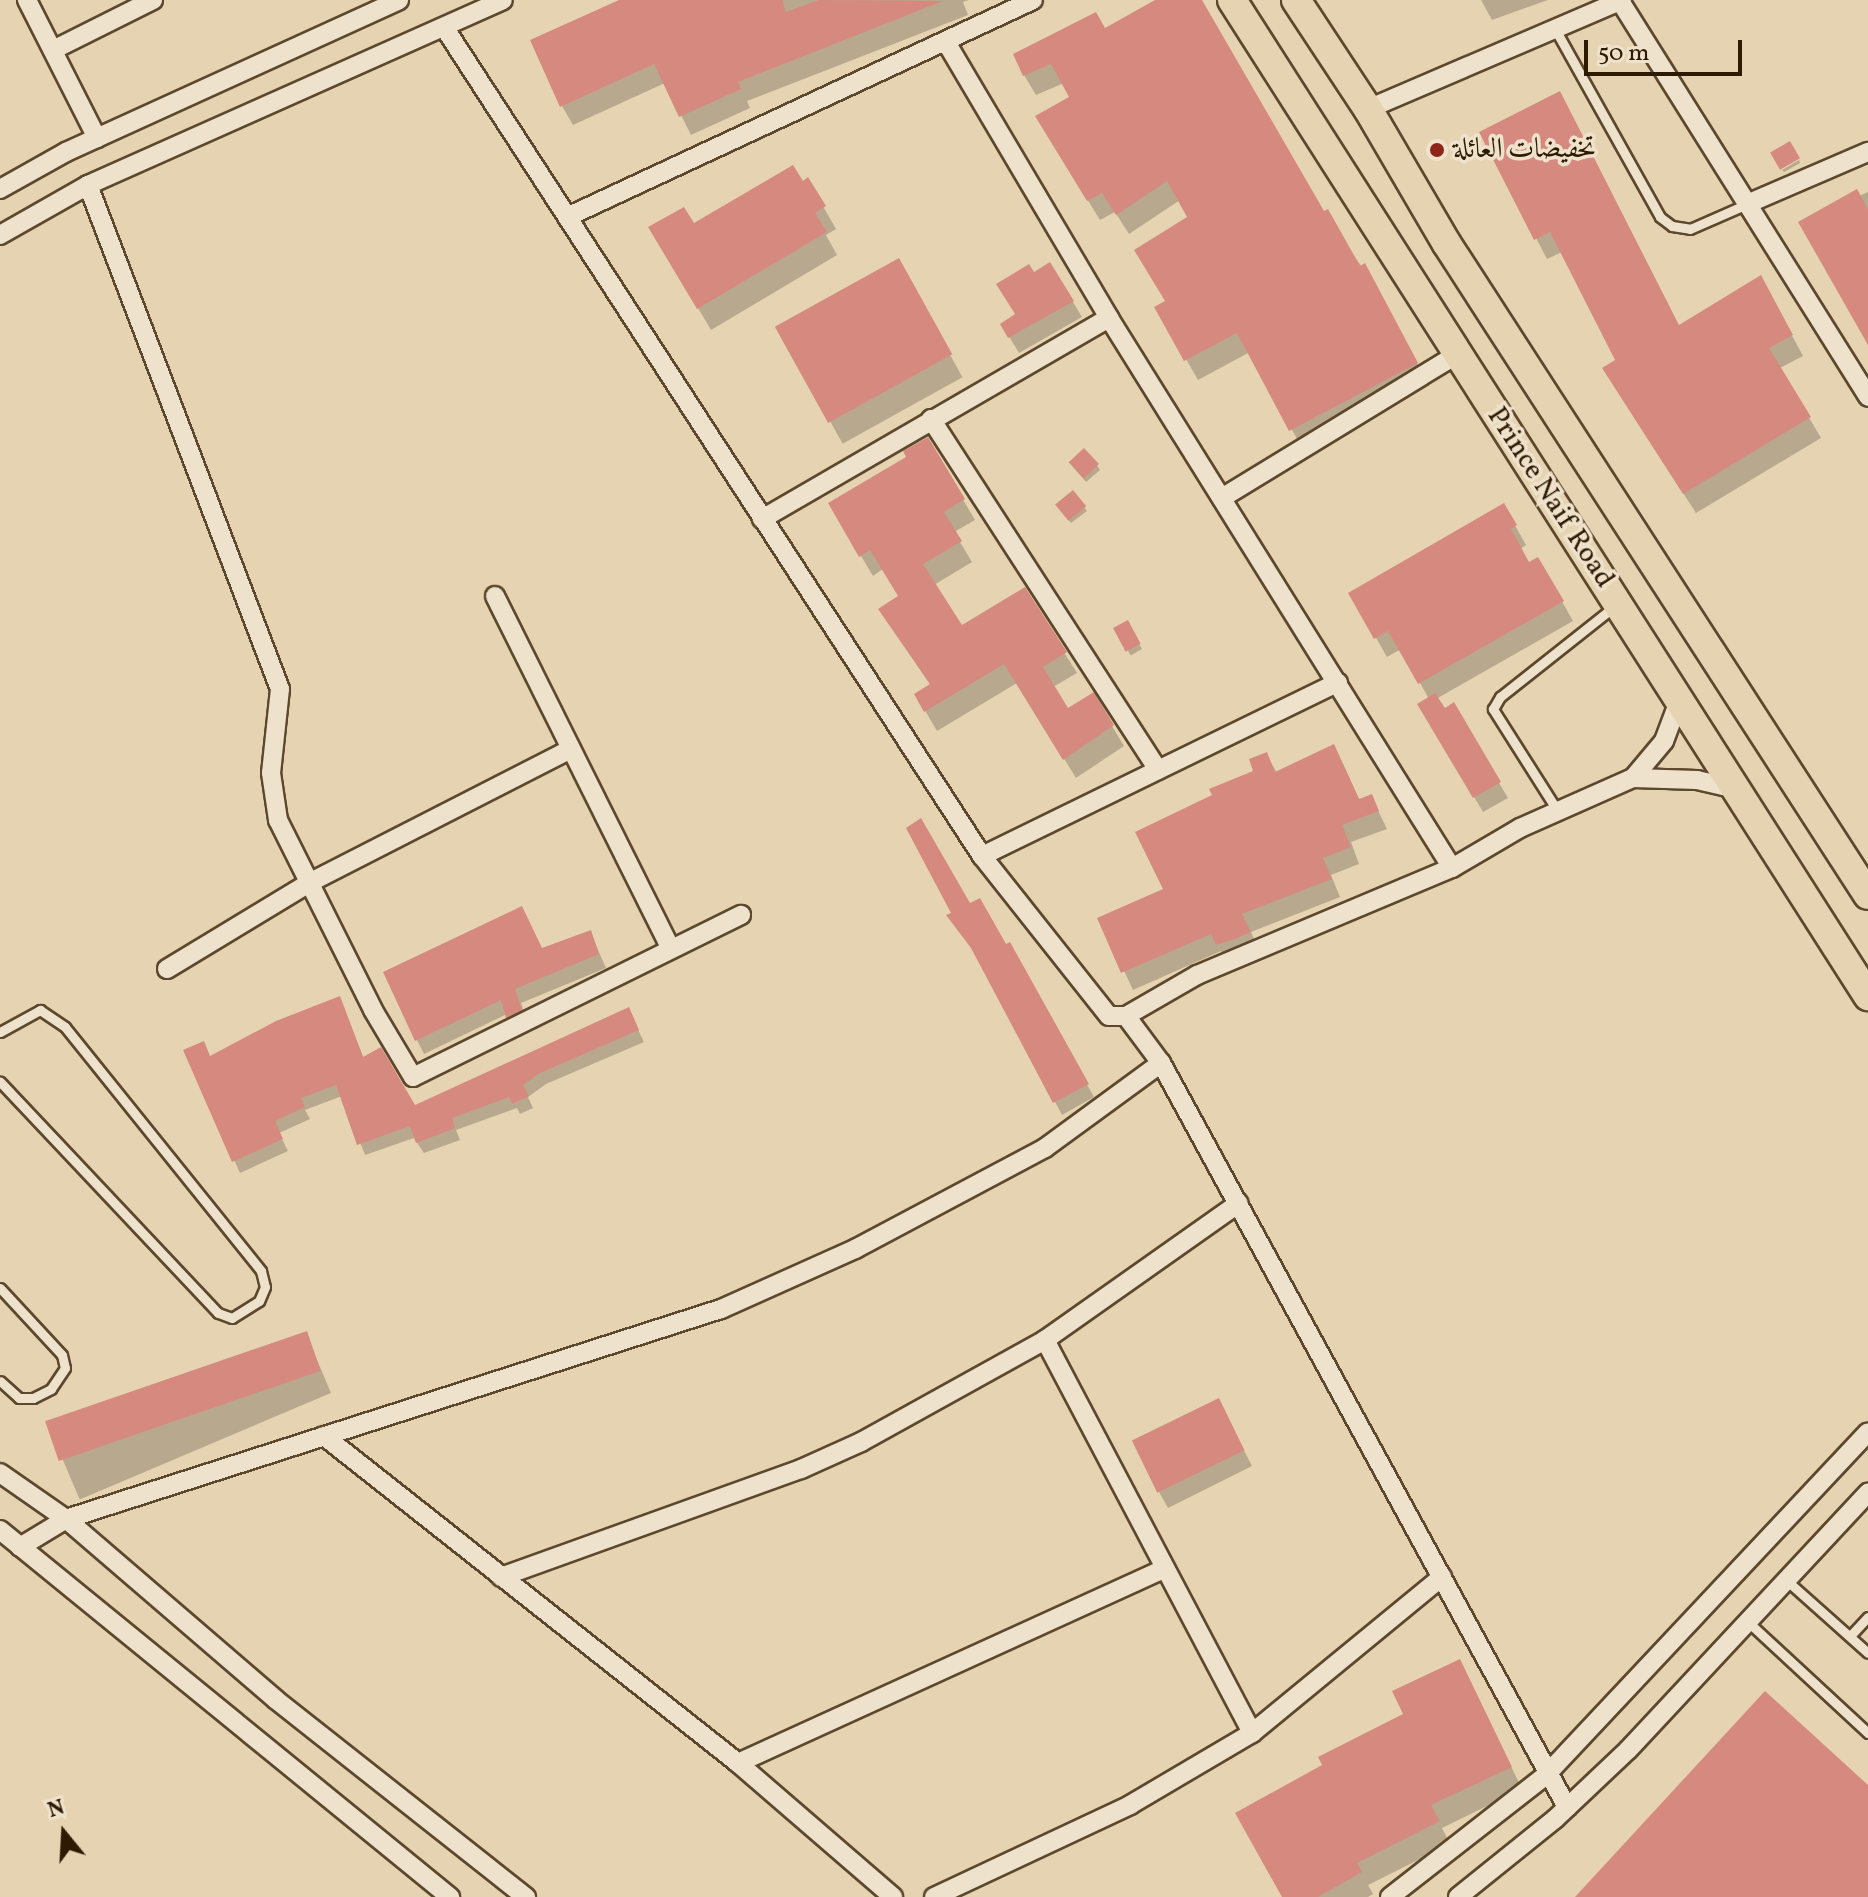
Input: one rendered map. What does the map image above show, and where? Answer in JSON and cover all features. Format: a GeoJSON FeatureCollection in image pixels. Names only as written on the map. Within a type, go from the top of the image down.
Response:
{"type":"FeatureCollection","features":[{"type":"Feature","properties":{"kind":"main road","name":"Prince Naif Road"},"geometry":{"type":"LineString","coordinates":[[1232,0],[1868,996]]}},
{"type":"Feature","properties":{"kind":"main road","name":"Prince Naif Road"},"geometry":{"type":"LineString","coordinates":[[1296,0],[1368,109],[1447,244],[1868,895]]}},
{"type":"Feature","properties":{"kind":"street"},"geometry":{"type":"LineString","coordinates":[[27,0],[97,138]]}},
{"type":"Feature","properties":{"kind":"street"},"geometry":{"type":"LineString","coordinates":[[53,50],[153,0]]}},
{"type":"Feature","properties":{"kind":"street"},"geometry":{"type":"LineString","coordinates":[[0,189],[97,138],[399,0]]}},
{"type":"Feature","properties":{"kind":"street"},"geometry":{"type":"LineString","coordinates":[[0,235],[88,185],[503,0]]}},
{"type":"Feature","properties":{"kind":"street"},"geometry":{"type":"LineString","coordinates":[[567,217],[1033,0]]}},
{"type":"Feature","properties":{"kind":"street"},"geometry":{"type":"LineString","coordinates":[[1368,109],[1621,0],[1868,397]]}},
{"type":"Feature","properties":{"kind":"street"},"geometry":{"type":"LineString","coordinates":[[444,27],[982,856],[1109,1016],[1126,1016],[1197,975],[1452,868],[1557,810],[1633,778],[1697,780],[1735,789]]}},
{"type":"Feature","properties":{"kind":"street"},"geometry":{"type":"LineString","coordinates":[[946,42],[1109,318],[1225,496],[1452,868]]}},
{"type":"Feature","properties":{"kind":"street"},"geometry":{"type":"LineString","coordinates":[[1747,204],[1868,152]]}},
{"type":"Feature","properties":{"kind":"street"},"geometry":{"type":"LineString","coordinates":[[88,185],[280,689],[271,773],[278,820],[413,1077],[741,915]]}},
{"type":"Feature","properties":{"kind":"street"},"geometry":{"type":"LineString","coordinates":[[762,519],[1109,318]]}},
{"type":"Feature","properties":{"kind":"street"},"geometry":{"type":"LineString","coordinates":[[1225,496],[1458,354]]}},
{"type":"Feature","properties":{"kind":"street"},"geometry":{"type":"LineString","coordinates":[[931,419],[1158,770]]}},
{"type":"Feature","properties":{"kind":"street"},"geometry":{"type":"LineString","coordinates":[[495,596],[671,949]]}},
{"type":"Feature","properties":{"kind":"street"},"geometry":{"type":"LineString","coordinates":[[982,856],[1338,682]]}},
{"type":"Feature","properties":{"kind":"street"},"geometry":{"type":"LineString","coordinates":[[1633,778],[1664,741],[1679,701]]}},
{"type":"Feature","properties":{"kind":"street"},"geometry":{"type":"LineString","coordinates":[[167,969],[309,883],[571,749]]}},
{"type":"Feature","properties":{"kind":"street"},"geometry":{"type":"LineString","coordinates":[[1126,1016],[1161,1063],[1442,1577],[1546,1775],[1567,1807]]}},
{"type":"Feature","properties":{"kind":"street"},"geometry":{"type":"LineString","coordinates":[[20,1547],[66,1519],[721,1309],[793,1278],[1056,1141],[1161,1063]]}},
{"type":"Feature","properties":{"kind":"street"},"geometry":{"type":"LineString","coordinates":[[501,1577],[801,1469],[861,1442],[1045,1340],[1239,1203]]}},
{"type":"Feature","properties":{"kind":"street"},"geometry":{"type":"LineString","coordinates":[[1045,1340],[1252,1733]]}},
{"type":"Feature","properties":{"kind":"street"},"geometry":{"type":"LineString","coordinates":[[1390,1897],[1546,1775],[1868,1432]]}},
{"type":"Feature","properties":{"kind":"street"},"geometry":{"type":"LineString","coordinates":[[324,1436],[738,1763],[893,1897]]}},
{"type":"Feature","properties":{"kind":"street"},"geometry":{"type":"LineString","coordinates":[[0,1473],[66,1519],[275,1699],[526,1897]]}},
{"type":"Feature","properties":{"kind":"street"},"geometry":{"type":"LineString","coordinates":[[1471,1894],[1628,1750],[1868,1493]]}},
{"type":"Feature","properties":{"kind":"street"},"geometry":{"type":"LineString","coordinates":[[0,1530],[450,1897]]}},
{"type":"Feature","properties":{"kind":"street"},"geometry":{"type":"LineString","coordinates":[[738,1763],[1163,1569]]}},
{"type":"Feature","properties":{"kind":"street"},"geometry":{"type":"LineString","coordinates":[[934,1897],[1130,1805],[1252,1733],[1442,1577]]}},
{"type":"Feature","properties":{"kind":"lane"},"geometry":{"type":"LineString","coordinates":[[1555,29],[1660,217],[1690,229],[1747,204]]}},
{"type":"Feature","properties":{"kind":"lane"},"geometry":{"type":"LineString","coordinates":[[1557,810],[1493,709],[1500,697],[1617,604]]}},
{"type":"Feature","properties":{"kind":"lane"},"geometry":{"type":"LineString","coordinates":[[0,1032],[40,1010],[65,1027],[261,1271],[265,1287],[259,1301],[232,1318],[218,1313],[0,1082]]}},
{"type":"Feature","properties":{"kind":"lane"},"geometry":{"type":"LineString","coordinates":[[0,1288],[62,1355],[65,1368],[51,1389],[33,1398],[19,1398],[0,1381]]}},
{"type":"Feature","properties":{"kind":"lane"},"geometry":{"type":"LineString","coordinates":[[1785,1579],[1868,1653]]}},
{"type":"Feature","properties":{"kind":"lane"},"geometry":{"type":"LineString","coordinates":[[1850,1636],[1868,1617]]}},
{"type":"Feature","properties":{"kind":"lane"},"geometry":{"type":"LineString","coordinates":[[1747,1621],[1868,1733]]}},
{"type":"Feature","properties":{"kind":"building"},"geometry":{"type":"Polygon","coordinates":[[[619,0],[782,0],[786,12],[819,0],[943,1],[738,82],[741,89],[679,117],[654,64],[560,107],[530,40],[619,0]]]}},
{"type":"Feature","properties":{"kind":"building"},"geometry":{"type":"Polygon","coordinates":[[[1155,0],[1202,0],[1324,211],[1328,209],[1360,266],[1365,263],[1418,363],[1289,431],[1237,333],[1184,361],[1154,307],[1165,301],[1134,250],[1187,217],[1167,181],[1116,215],[1102,193],[1087,201],[1035,116],[1069,97],[1051,64],[1023,76],[1013,54],[1096,12],[1105,28],[1155,0]]]}},
{"type":"Feature","properties":{"kind":"building"},"geometry":{"type":"Polygon","coordinates":[[[1560,91],[1679,325],[1761,275],[1793,335],[1769,348],[1811,417],[1683,494],[1602,368],[1615,360],[1550,232],[1534,240],[1479,132],[1560,91]]]}},
{"type":"Feature","properties":{"kind":"building"},"geometry":{"type":"Polygon","coordinates":[[[1790,141],[1800,158],[1780,170],[1770,152],[1790,141]]]}},
{"type":"Feature","properties":{"kind":"building"},"geometry":{"type":"Polygon","coordinates":[[[793,165],[803,181],[808,177],[826,206],[815,213],[827,232],[697,309],[648,227],[684,207],[694,223],[793,165]]]}},
{"type":"Feature","properties":{"kind":"building"},"geometry":{"type":"Polygon","coordinates":[[[1857,189],[1868,209],[1868,345],[1798,222],[1857,189]]]}},
{"type":"Feature","properties":{"kind":"building"},"geometry":{"type":"Polygon","coordinates":[[[899,258],[952,354],[828,423],[775,327],[899,258]]]}},
{"type":"Feature","properties":{"kind":"building"},"geometry":{"type":"Polygon","coordinates":[[[1050,262],[1074,301],[1008,338],[1000,324],[1015,314],[996,284],[1029,264],[1034,272],[1050,262]]]}},
{"type":"Feature","properties":{"kind":"building"},"geometry":{"type":"Polygon","coordinates":[[[928,437],[965,499],[944,512],[962,541],[923,564],[962,625],[1025,587],[1067,652],[1043,667],[1068,708],[1094,692],[1114,725],[1063,760],[1004,664],[924,712],[914,694],[930,684],[878,609],[898,596],[870,550],[859,557],[828,503],[906,457],[903,451],[928,437]]]}},
{"type":"Feature","properties":{"kind":"building"},"geometry":{"type":"Polygon","coordinates":[[[1084,448],[1099,464],[1084,478],[1069,462],[1084,448]]]}},
{"type":"Feature","properties":{"kind":"building"},"geometry":{"type":"Polygon","coordinates":[[[1073,490],[1086,506],[1068,521],[1055,504],[1073,490]]]}},
{"type":"Feature","properties":{"kind":"building"},"geometry":{"type":"Polygon","coordinates":[[[1504,503],[1517,525],[1511,529],[1529,562],[1538,557],[1564,601],[1418,684],[1388,631],[1374,639],[1348,593],[1504,503]]]}},
{"type":"Feature","properties":{"kind":"building"},"geometry":{"type":"Polygon","coordinates":[[[1128,620],[1141,644],[1126,652],[1113,628],[1128,620]]]}},
{"type":"Feature","properties":{"kind":"building"},"geometry":{"type":"Polygon","coordinates":[[[1435,693],[1445,708],[1454,702],[1501,782],[1473,798],[1417,704],[1435,693]]]}},
{"type":"Feature","properties":{"kind":"building"},"geometry":{"type":"Polygon","coordinates":[[[1334,744],[1359,799],[1372,794],[1379,811],[1342,825],[1351,847],[1323,858],[1332,879],[1242,914],[1251,932],[1216,945],[1211,934],[1121,973],[1097,918],[1163,889],[1135,832],[1212,795],[1209,789],[1253,771],[1249,759],[1267,752],[1275,772],[1334,744]]]}},
{"type":"Feature","properties":{"kind":"building"},"geometry":{"type":"Polygon","coordinates":[[[921,818],[970,903],[980,898],[1006,944],[1010,942],[1089,1084],[1053,1103],[971,948],[946,915],[951,913],[906,828],[921,818]]]}},
{"type":"Feature","properties":{"kind":"building"},"geometry":{"type":"Polygon","coordinates":[[[522,906],[542,948],[591,930],[599,954],[515,989],[522,1010],[506,1018],[501,1000],[415,1041],[383,972],[522,906]]]}},
{"type":"Feature","properties":{"kind":"building"},"geometry":{"type":"Polygon","coordinates":[[[340,996],[363,1057],[381,1047],[415,1105],[629,1007],[639,1030],[540,1073],[523,1085],[529,1096],[512,1104],[509,1097],[452,1118],[455,1128],[416,1143],[410,1126],[357,1145],[336,1085],[301,1098],[305,1107],[275,1121],[283,1139],[232,1162],[183,1050],[204,1041],[210,1056],[276,1021],[340,996]]]}},
{"type":"Feature","properties":{"kind":"building"},"geometry":{"type":"Polygon","coordinates":[[[307,1331],[321,1371],[59,1461],[45,1421],[307,1331]]]}},
{"type":"Feature","properties":{"kind":"building"},"geometry":{"type":"Polygon","coordinates":[[[1219,1398],[1244,1450],[1157,1493],[1132,1441],[1219,1398]]]}},
{"type":"Feature","properties":{"kind":"building"},"geometry":{"type":"Polygon","coordinates":[[[1460,1659],[1512,1767],[1431,1805],[1440,1821],[1357,1863],[1362,1872],[1318,1897],[1282,1897],[1235,1813],[1322,1765],[1318,1757],[1403,1714],[1392,1691],[1460,1659]]]}},
{"type":"Feature","properties":{"kind":"building"},"geometry":{"type":"Polygon","coordinates":[[[1765,1691],[1868,1785],[1868,1897],[1575,1897],[1765,1691]]]}},
{"type":"Feature","properties":{"kind":"place","name":"تخفيضات العائلة"},"geometry":{"type":"Point","coordinates":[1437,150]}}]}
